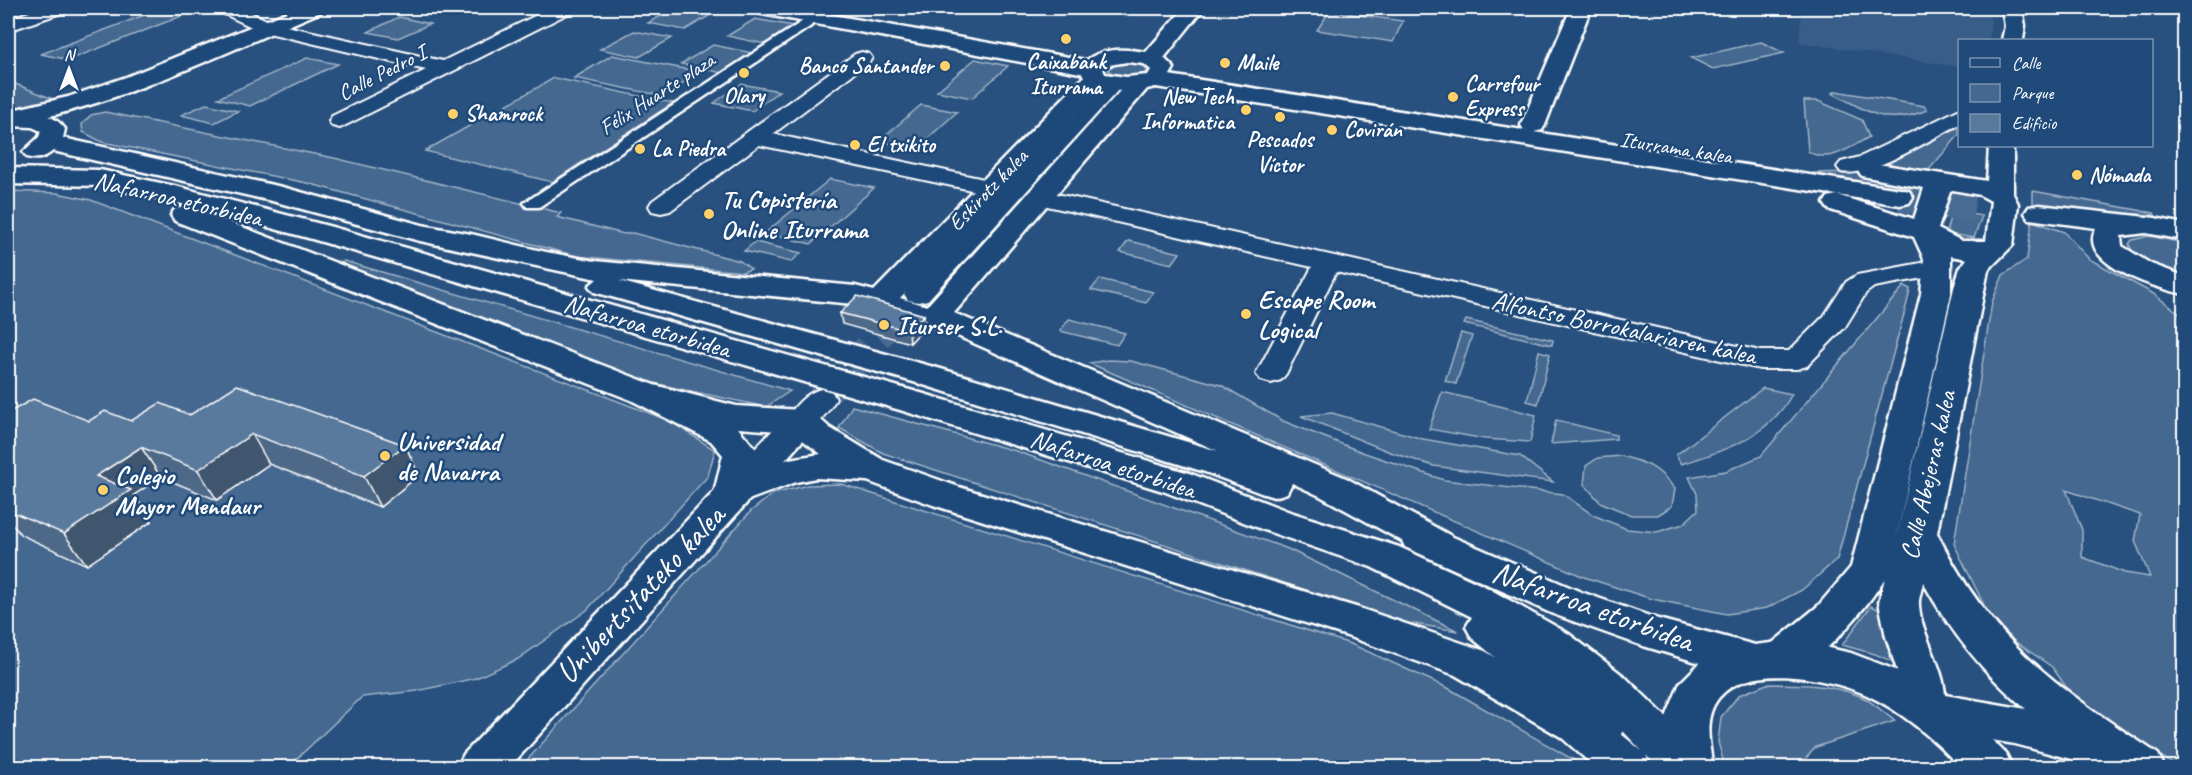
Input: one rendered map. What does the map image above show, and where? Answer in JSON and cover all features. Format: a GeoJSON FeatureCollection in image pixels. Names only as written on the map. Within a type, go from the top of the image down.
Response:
{"type":"FeatureCollection","features":[{"type":"Feature","properties":{"kind":"main road"},"geometry":{"type":"LineString","coordinates":[[8,119],[75,103],[134,82],[314,8]]}},
{"type":"Feature","properties":{"kind":"main road","name":"Iturrama kalea"},"geometry":{"type":"LineString","coordinates":[[762,8],[1126,73],[1471,131],[1549,140],[1903,195],[1514,129],[1409,108]]}},
{"type":"Feature","properties":{"kind":"main road"},"geometry":{"type":"LineString","coordinates":[[1126,73],[1139,42],[1170,8]]}},
{"type":"Feature","properties":{"kind":"main road","name":"Eskirotz kalea"},"geometry":{"type":"LineString","coordinates":[[880,302],[990,187],[1126,73],[1194,8]]}},
{"type":"Feature","properties":{"kind":"main road"},"geometry":{"type":"LineString","coordinates":[[1533,125],[1581,8]]}},
{"type":"Feature","properties":{"kind":"main road"},"geometry":{"type":"LineString","coordinates":[[2012,8],[2015,26],[2013,39]]}},
{"type":"Feature","properties":{"kind":"main road","name":"Iturrama kalea"},"geometry":{"type":"LineString","coordinates":[[812,15],[1126,73],[1533,125],[1795,167],[1831,170],[1849,167],[1988,189],[2000,195]]}},
{"type":"Feature","properties":{"kind":"main road","name":"Eskirotz kalea"},"geometry":{"type":"LineString","coordinates":[[926,305],[1039,197],[1126,73]]}},
{"type":"Feature","properties":{"kind":"main road"},"geometry":{"type":"LineString","coordinates":[[13,172],[51,136],[88,106],[134,82]]}},
{"type":"Feature","properties":{"kind":"main road","name":"Nafarroa etorbidea"},"geometry":{"type":"LineString","coordinates":[[8,119],[37,120],[48,124],[51,136],[436,237],[471,242],[546,261],[595,270],[855,295],[880,302],[926,305],[955,322],[1333,487],[1439,545]]}},
{"type":"Feature","properties":{"kind":"main road","name":"Iturrama kalea"},"geometry":{"type":"LineString","coordinates":[[1471,131],[1501,139],[1801,190],[1932,255],[1955,248],[1982,251],[1992,249]]}},
{"type":"Feature","properties":{"kind":"main road"},"geometry":{"type":"LineString","coordinates":[[1949,183],[1984,152],[2000,195]]}},
{"type":"Feature","properties":{"kind":"main road"},"geometry":{"type":"LineString","coordinates":[[13,172],[135,196],[643,393],[723,433],[741,453],[732,493]]}},
{"type":"Feature","properties":{"kind":"main road","name":"Nafarroa etorbidea"},"geometry":{"type":"LineString","coordinates":[[13,172],[100,178],[170,193],[322,232],[935,409],[1176,482],[1277,521],[1385,557],[1472,598],[1554,646],[1610,690],[1689,768]]}},
{"type":"Feature","properties":{"kind":"main road","name":"Calle Abejeras kalea"},"geometry":{"type":"LineString","coordinates":[[1768,658],[1837,614],[1860,587],[1870,569],[1932,255],[1938,186],[1949,183]]}},
{"type":"Feature","properties":{"kind":"main road","name":"Calle Abejeras kalea"},"geometry":{"type":"LineString","coordinates":[[1927,709],[1923,685],[1907,637],[1899,602],[1908,561],[1918,533],[1974,268],[1999,245],[2005,204],[2000,195]]}},
{"type":"Feature","properties":{"kind":"main road"},"geometry":{"type":"LineString","coordinates":[[2106,240],[2037,216],[2176,229]]}},
{"type":"Feature","properties":{"kind":"main road"},"geometry":{"type":"LineString","coordinates":[[2130,224],[2108,231],[2107,248],[2130,265],[2179,288]]}},
{"type":"Feature","properties":{"kind":"main road","name":"Nafarroa etorbidea"},"geometry":{"type":"LineString","coordinates":[[436,237],[459,248],[794,338],[1218,463],[1439,545],[1567,603],[1655,634],[1768,658],[1833,664],[1884,683],[1927,709]]}},
{"type":"Feature","properties":{"kind":"main road"},"geometry":{"type":"LineString","coordinates":[[643,393],[736,417],[811,410],[818,436],[870,469],[946,496],[1359,624],[1470,663],[1577,724],[1629,768]]}},
{"type":"Feature","properties":{"kind":"main road","name":"Unibertsitateko kalea"},"geometry":{"type":"LineString","coordinates":[[480,768],[811,410]]}},
{"type":"Feature","properties":{"kind":"main road"},"geometry":{"type":"LineString","coordinates":[[732,493],[789,471],[816,466],[870,469]]}},
{"type":"Feature","properties":{"kind":"main road","name":"Nafarroa etorbidea"},"geometry":{"type":"LineString","coordinates":[[1277,521],[1412,584],[1491,629],[1576,697],[1641,768]]}},
{"type":"Feature","properties":{"kind":"main road"},"geometry":{"type":"LineString","coordinates":[[1918,533],[1938,577],[1964,615],[2001,660],[2045,698],[2133,761]]}},
{"type":"Feature","properties":{"kind":"main road"},"geometry":{"type":"LineString","coordinates":[[1689,768],[1684,745],[1685,722],[1694,695],[1718,673],[1768,658]]}},
{"type":"Feature","properties":{"kind":"main road"},"geometry":{"type":"LineString","coordinates":[[1927,709],[1994,719],[2058,734],[2133,761]]}},
{"type":"Feature","properties":{"kind":"main road"},"geometry":{"type":"LineString","coordinates":[[1927,709],[1965,739],[1990,768]]}},
{"type":"Feature","properties":{"kind":"street"},"geometry":{"type":"LineString","coordinates":[[8,25],[57,8]]}},
{"type":"Feature","properties":{"kind":"street","name":"Calle Pedro I"},"geometry":{"type":"LineString","coordinates":[[226,8],[267,27],[445,68]]}},
{"type":"Feature","properties":{"kind":"street","name":"Calle Pedro I"},"geometry":{"type":"LineString","coordinates":[[340,121],[564,8]]}},
{"type":"Feature","properties":{"kind":"street","name":"Félix Huarte plaza"},"geometry":{"type":"LineString","coordinates":[[533,203],[812,15]]}},
{"type":"Feature","properties":{"kind":"street"},"geometry":{"type":"LineString","coordinates":[[662,206],[862,57]]}},
{"type":"Feature","properties":{"kind":"street","name":"Eskirotz kalea"},"geometry":{"type":"LineString","coordinates":[[926,305],[1126,73]]}},
{"type":"Feature","properties":{"kind":"street"},"geometry":{"type":"LineString","coordinates":[[1849,167],[1868,162],[1958,116]]}},
{"type":"Feature","properties":{"kind":"street"},"geometry":{"type":"LineString","coordinates":[[755,137],[990,187]]}},
{"type":"Feature","properties":{"kind":"street","name":"Alfontso Borrokalariaren kalea"},"geometry":{"type":"LineString","coordinates":[[1039,197],[1760,360],[1797,360],[1835,321],[1856,288],[1866,281],[1887,276],[1904,277],[1932,255]]}},
{"type":"Feature","properties":{"kind":"street"},"geometry":{"type":"LineString","coordinates":[[1272,374],[1327,263]]}},
{"type":"Feature","properties":{"kind":"shaded area"},"geometry":{"type":"Polygon","coordinates":[[[1802,8],[1978,8],[1979,11],[1988,12],[1991,22],[1989,39],[1958,39],[1958,67],[1799,42],[1802,8]]]}},
{"type":"Feature","properties":{"kind":"green space"},"geometry":{"type":"Polygon","coordinates":[[[163,8],[172,8],[187,14],[69,60],[41,54],[163,8]]]}},
{"type":"Feature","properties":{"kind":"green space"},"geometry":{"type":"Polygon","coordinates":[[[675,8],[714,13],[685,30],[648,23],[675,8]]]}},
{"type":"Feature","properties":{"kind":"green space"},"geometry":{"type":"Polygon","coordinates":[[[1330,11],[1403,21],[1393,42],[1317,30],[1330,11]]]}},
{"type":"Feature","properties":{"kind":"green space"},"geometry":{"type":"Polygon","coordinates":[[[399,17],[430,24],[398,38],[368,32],[399,17]]]}},
{"type":"Feature","properties":{"kind":"green space"},"geometry":{"type":"Polygon","coordinates":[[[755,19],[793,26],[765,44],[727,36],[755,19]]]}},
{"type":"Feature","properties":{"kind":"green space"},"geometry":{"type":"Polygon","coordinates":[[[634,31],[672,38],[639,57],[600,49],[634,31]]]}},
{"type":"Feature","properties":{"kind":"green space"},"geometry":{"type":"Polygon","coordinates":[[[1761,42],[1784,53],[1713,69],[1691,58],[1761,42]]]}},
{"type":"Feature","properties":{"kind":"green space"},"geometry":{"type":"Polygon","coordinates":[[[713,45],[753,53],[722,73],[681,64],[713,45]]]}},
{"type":"Feature","properties":{"kind":"green space"},"geometry":{"type":"Polygon","coordinates":[[[612,55],[700,72],[663,96],[574,78],[612,55]]]}},
{"type":"Feature","properties":{"kind":"green space"},"geometry":{"type":"Polygon","coordinates":[[[307,58],[338,64],[250,106],[218,98],[307,58]]]}},
{"type":"Feature","properties":{"kind":"green space"},"geometry":{"type":"Polygon","coordinates":[[[975,59],[1008,66],[972,98],[937,91],[975,59]]]}},
{"type":"Feature","properties":{"kind":"green space"},"geometry":{"type":"Polygon","coordinates":[[[1128,62],[1140,64],[1147,71],[1128,78],[1117,76],[1108,70],[1112,65],[1128,62]]]}},
{"type":"Feature","properties":{"kind":"green space"},"geometry":{"type":"Polygon","coordinates":[[[554,78],[673,103],[552,182],[425,151],[554,78]]]}},
{"type":"Feature","properties":{"kind":"green space"},"geometry":{"type":"Polygon","coordinates":[[[8,81],[53,99],[43,105],[25,108],[8,107],[8,81]]]}},
{"type":"Feature","properties":{"kind":"green space"},"geometry":{"type":"Polygon","coordinates":[[[741,84],[779,91],[752,111],[714,103],[741,84]]]}},
{"type":"Feature","properties":{"kind":"green space"},"geometry":{"type":"Polygon","coordinates":[[[1836,91],[1924,106],[1927,110],[1900,117],[1878,115],[1832,93],[1836,91]]]}},
{"type":"Feature","properties":{"kind":"green space"},"geometry":{"type":"Polygon","coordinates":[[[1804,101],[1818,101],[1862,120],[1869,137],[1839,153],[1815,155],[1808,151],[1804,101]]]}},
{"type":"Feature","properties":{"kind":"green space"},"geometry":{"type":"Polygon","coordinates":[[[206,104],[238,111],[214,123],[181,115],[206,104]]]}},
{"type":"Feature","properties":{"kind":"green space"},"geometry":{"type":"Polygon","coordinates":[[[921,105],[957,112],[916,149],[879,141],[921,105]]]}},
{"type":"Feature","properties":{"kind":"green space"},"geometry":{"type":"Polygon","coordinates":[[[105,112],[334,158],[561,213],[557,217],[624,234],[633,233],[740,261],[751,269],[743,272],[576,256],[307,183],[102,142],[83,132],[82,124],[91,115],[105,112]]]}},
{"type":"Feature","properties":{"kind":"green space"},"geometry":{"type":"Polygon","coordinates":[[[1958,127],[1958,136],[1927,172],[1882,165],[1958,127]]]}},
{"type":"Feature","properties":{"kind":"green space"},"geometry":{"type":"Polygon","coordinates":[[[1854,172],[1890,177],[1910,184],[1911,187],[1910,189],[1812,173],[1854,172]]]}},
{"type":"Feature","properties":{"kind":"green space"},"geometry":{"type":"Polygon","coordinates":[[[830,179],[874,188],[811,244],[765,233],[830,179]]]}},
{"type":"Feature","properties":{"kind":"green space"},"geometry":{"type":"Polygon","coordinates":[[[8,191],[57,193],[91,200],[670,421],[715,450],[708,476],[587,610],[518,659],[476,678],[417,691],[362,697],[288,767],[8,768],[8,191]]]}},
{"type":"Feature","properties":{"kind":"green space"},"geometry":{"type":"Polygon","coordinates":[[[2033,191],[2155,215],[2095,213],[2033,207],[2033,191]]]}},
{"type":"Feature","properties":{"kind":"green space"},"geometry":{"type":"Polygon","coordinates":[[[1952,211],[1982,216],[1974,238],[1950,234],[1947,228],[1952,211]]]}},
{"type":"Feature","properties":{"kind":"green space"},"geometry":{"type":"Polygon","coordinates":[[[2032,221],[2064,232],[2089,259],[2152,293],[2179,313],[2184,323],[2184,767],[2177,767],[2072,695],[2052,667],[2013,640],[1988,613],[1954,544],[1992,302],[2003,275],[2027,259],[2032,221]],[[2066,490],[2082,530],[2082,557],[2125,573],[2150,577],[2135,541],[2140,515],[2066,490]]]}},
{"type":"Feature","properties":{"kind":"green space"},"geometry":{"type":"Polygon","coordinates":[[[2149,236],[2184,243],[2184,275],[2152,266],[2132,251],[2129,244],[2132,240],[2149,236]]]}},
{"type":"Feature","properties":{"kind":"green space"},"geometry":{"type":"Polygon","coordinates":[[[1128,241],[1180,253],[1172,264],[1120,252],[1128,241]]]}},
{"type":"Feature","properties":{"kind":"green space"},"geometry":{"type":"Polygon","coordinates":[[[755,242],[801,253],[791,262],[744,251],[755,242]]]}},
{"type":"Feature","properties":{"kind":"green space"},"geometry":{"type":"Polygon","coordinates":[[[344,261],[790,391],[766,407],[643,381],[338,265],[344,261]]]}},
{"type":"Feature","properties":{"kind":"green space"},"geometry":{"type":"Polygon","coordinates":[[[1100,279],[1153,292],[1146,303],[1091,290],[1100,279]]]}},
{"type":"Feature","properties":{"kind":"green space"},"geometry":{"type":"Polygon","coordinates":[[[1904,286],[1910,289],[1907,303],[1837,559],[1802,590],[1767,608],[1727,614],[1652,599],[1584,577],[1089,363],[1108,360],[1131,361],[1221,385],[1283,421],[1362,452],[1444,480],[1563,494],[1593,515],[1627,529],[1657,532],[1683,524],[1698,510],[1697,494],[1689,477],[1726,471],[1761,456],[1904,286]]]}},
{"type":"Feature","properties":{"kind":"green space"},"geometry":{"type":"Polygon","coordinates":[[[1069,319],[1125,333],[1117,345],[1060,331],[1069,319]]]}},
{"type":"Feature","properties":{"kind":"green space"},"geometry":{"type":"Polygon","coordinates":[[[1466,320],[1553,340],[1552,345],[1464,324],[1466,320]]]}},
{"type":"Feature","properties":{"kind":"green space"},"geometry":{"type":"Polygon","coordinates":[[[1461,333],[1472,336],[1456,384],[1445,381],[1461,333]]]}},
{"type":"Feature","properties":{"kind":"green space"},"geometry":{"type":"Polygon","coordinates":[[[1539,351],[1550,354],[1538,404],[1527,401],[1539,351]]]}},
{"type":"Feature","properties":{"kind":"green space"},"geometry":{"type":"Polygon","coordinates":[[[1763,388],[1792,394],[1772,421],[1745,440],[1681,464],[1676,455],[1763,388]]]}},
{"type":"Feature","properties":{"kind":"green space"},"geometry":{"type":"Polygon","coordinates":[[[1442,392],[1536,415],[1530,442],[1485,439],[1429,429],[1442,392]]]}},
{"type":"Feature","properties":{"kind":"green space"},"geometry":{"type":"Polygon","coordinates":[[[852,406],[1016,451],[1288,549],[1458,631],[1408,623],[883,453],[839,428],[852,406]]]}},
{"type":"Feature","properties":{"kind":"green space"},"geometry":{"type":"Polygon","coordinates":[[[1332,413],[1423,439],[1520,456],[1553,482],[1434,466],[1390,452],[1301,416],[1332,413]]]}},
{"type":"Feature","properties":{"kind":"green space"},"geometry":{"type":"Polygon","coordinates":[[[1556,420],[1616,435],[1616,439],[1551,444],[1556,420]]]}},
{"type":"Feature","properties":{"kind":"green space"},"geometry":{"type":"Polygon","coordinates":[[[1621,456],[1658,471],[1675,489],[1672,506],[1658,515],[1631,515],[1600,502],[1584,484],[1586,466],[1598,458],[1621,456]]]}},
{"type":"Feature","properties":{"kind":"green space"},"geometry":{"type":"Polygon","coordinates":[[[841,484],[1351,644],[1448,688],[1586,767],[521,767],[751,511],[773,494],[808,485],[841,484]]]}},
{"type":"Feature","properties":{"kind":"green space"},"geometry":{"type":"Polygon","coordinates":[[[1871,606],[1884,612],[1903,666],[1875,654],[1842,645],[1871,606]]]}},
{"type":"Feature","properties":{"kind":"green space"},"geometry":{"type":"Polygon","coordinates":[[[1767,684],[1814,686],[1849,692],[1869,701],[1895,721],[1816,747],[1798,767],[1725,767],[1718,742],[1721,717],[1739,695],[1767,684]]]}},
{"type":"Feature","properties":{"kind":"building"},"geometry":{"type":"Polygon","coordinates":[[[857,296],[924,315],[909,331],[840,313],[857,296]]]}},
{"type":"Feature","properties":{"kind":"building"},"geometry":{"type":"Polygon","coordinates":[[[237,385],[405,445],[364,476],[252,434],[198,470],[141,447],[96,476],[131,490],[64,534],[8,510],[8,498],[11,496],[8,495],[8,413],[33,399],[89,421],[105,411],[131,421],[160,403],[190,415],[237,385]]]}},
{"type":"Feature","properties":{"kind":"tunnel"},"geometry":{"type":"LineString","coordinates":[[1900,197],[2035,218]]}},
{"type":"Feature","properties":{"kind":"tunnel"},"geometry":{"type":"LineString","coordinates":[[821,399],[907,305]]}},
{"type":"Feature","properties":{"kind":"place","name":"Caixabank Iturrama"},"geometry":{"type":"Point","coordinates":[1066,39]}},
{"type":"Feature","properties":{"kind":"place","name":"Maile"},"geometry":{"type":"Point","coordinates":[1225,63]}},
{"type":"Feature","properties":{"kind":"place","name":"Banco Santander"},"geometry":{"type":"Point","coordinates":[945,66]}},
{"type":"Feature","properties":{"kind":"place","name":"Olary"},"geometry":{"type":"Point","coordinates":[744,73]}},
{"type":"Feature","properties":{"kind":"place","name":"Carrefour Express"},"geometry":{"type":"Point","coordinates":[1453,97]}},
{"type":"Feature","properties":{"kind":"place","name":"New Tech Informatica"},"geometry":{"type":"Point","coordinates":[1246,110]}},
{"type":"Feature","properties":{"kind":"place","name":"Shamrock"},"geometry":{"type":"Point","coordinates":[453,114]}},
{"type":"Feature","properties":{"kind":"place","name":"Pescados Víctor"},"geometry":{"type":"Point","coordinates":[1280,117]}},
{"type":"Feature","properties":{"kind":"place","name":"Covirán"},"geometry":{"type":"Point","coordinates":[1332,130]}},
{"type":"Feature","properties":{"kind":"place","name":"El txikito"},"geometry":{"type":"Point","coordinates":[855,145]}},
{"type":"Feature","properties":{"kind":"place","name":"La Piedra"},"geometry":{"type":"Point","coordinates":[640,149]}},
{"type":"Feature","properties":{"kind":"place","name":"Nómada"},"geometry":{"type":"Point","coordinates":[2077,175]}},
{"type":"Feature","properties":{"kind":"place","name":"Tu Copistería Online Iturrama"},"geometry":{"type":"Point","coordinates":[709,214]}},
{"type":"Feature","properties":{"kind":"place","name":"Escape Room Logical"},"geometry":{"type":"Point","coordinates":[1246,314]}},
{"type":"Feature","properties":{"kind":"place","name":"Iturser S.L."},"geometry":{"type":"Point","coordinates":[884,325]}},
{"type":"Feature","properties":{"kind":"place","name":"Universidad de Navarra"},"geometry":{"type":"Point","coordinates":[385,456]}},
{"type":"Feature","properties":{"kind":"place","name":"Colegio Mayor Mendaur"},"geometry":{"type":"Point","coordinates":[103,490]}}]}
